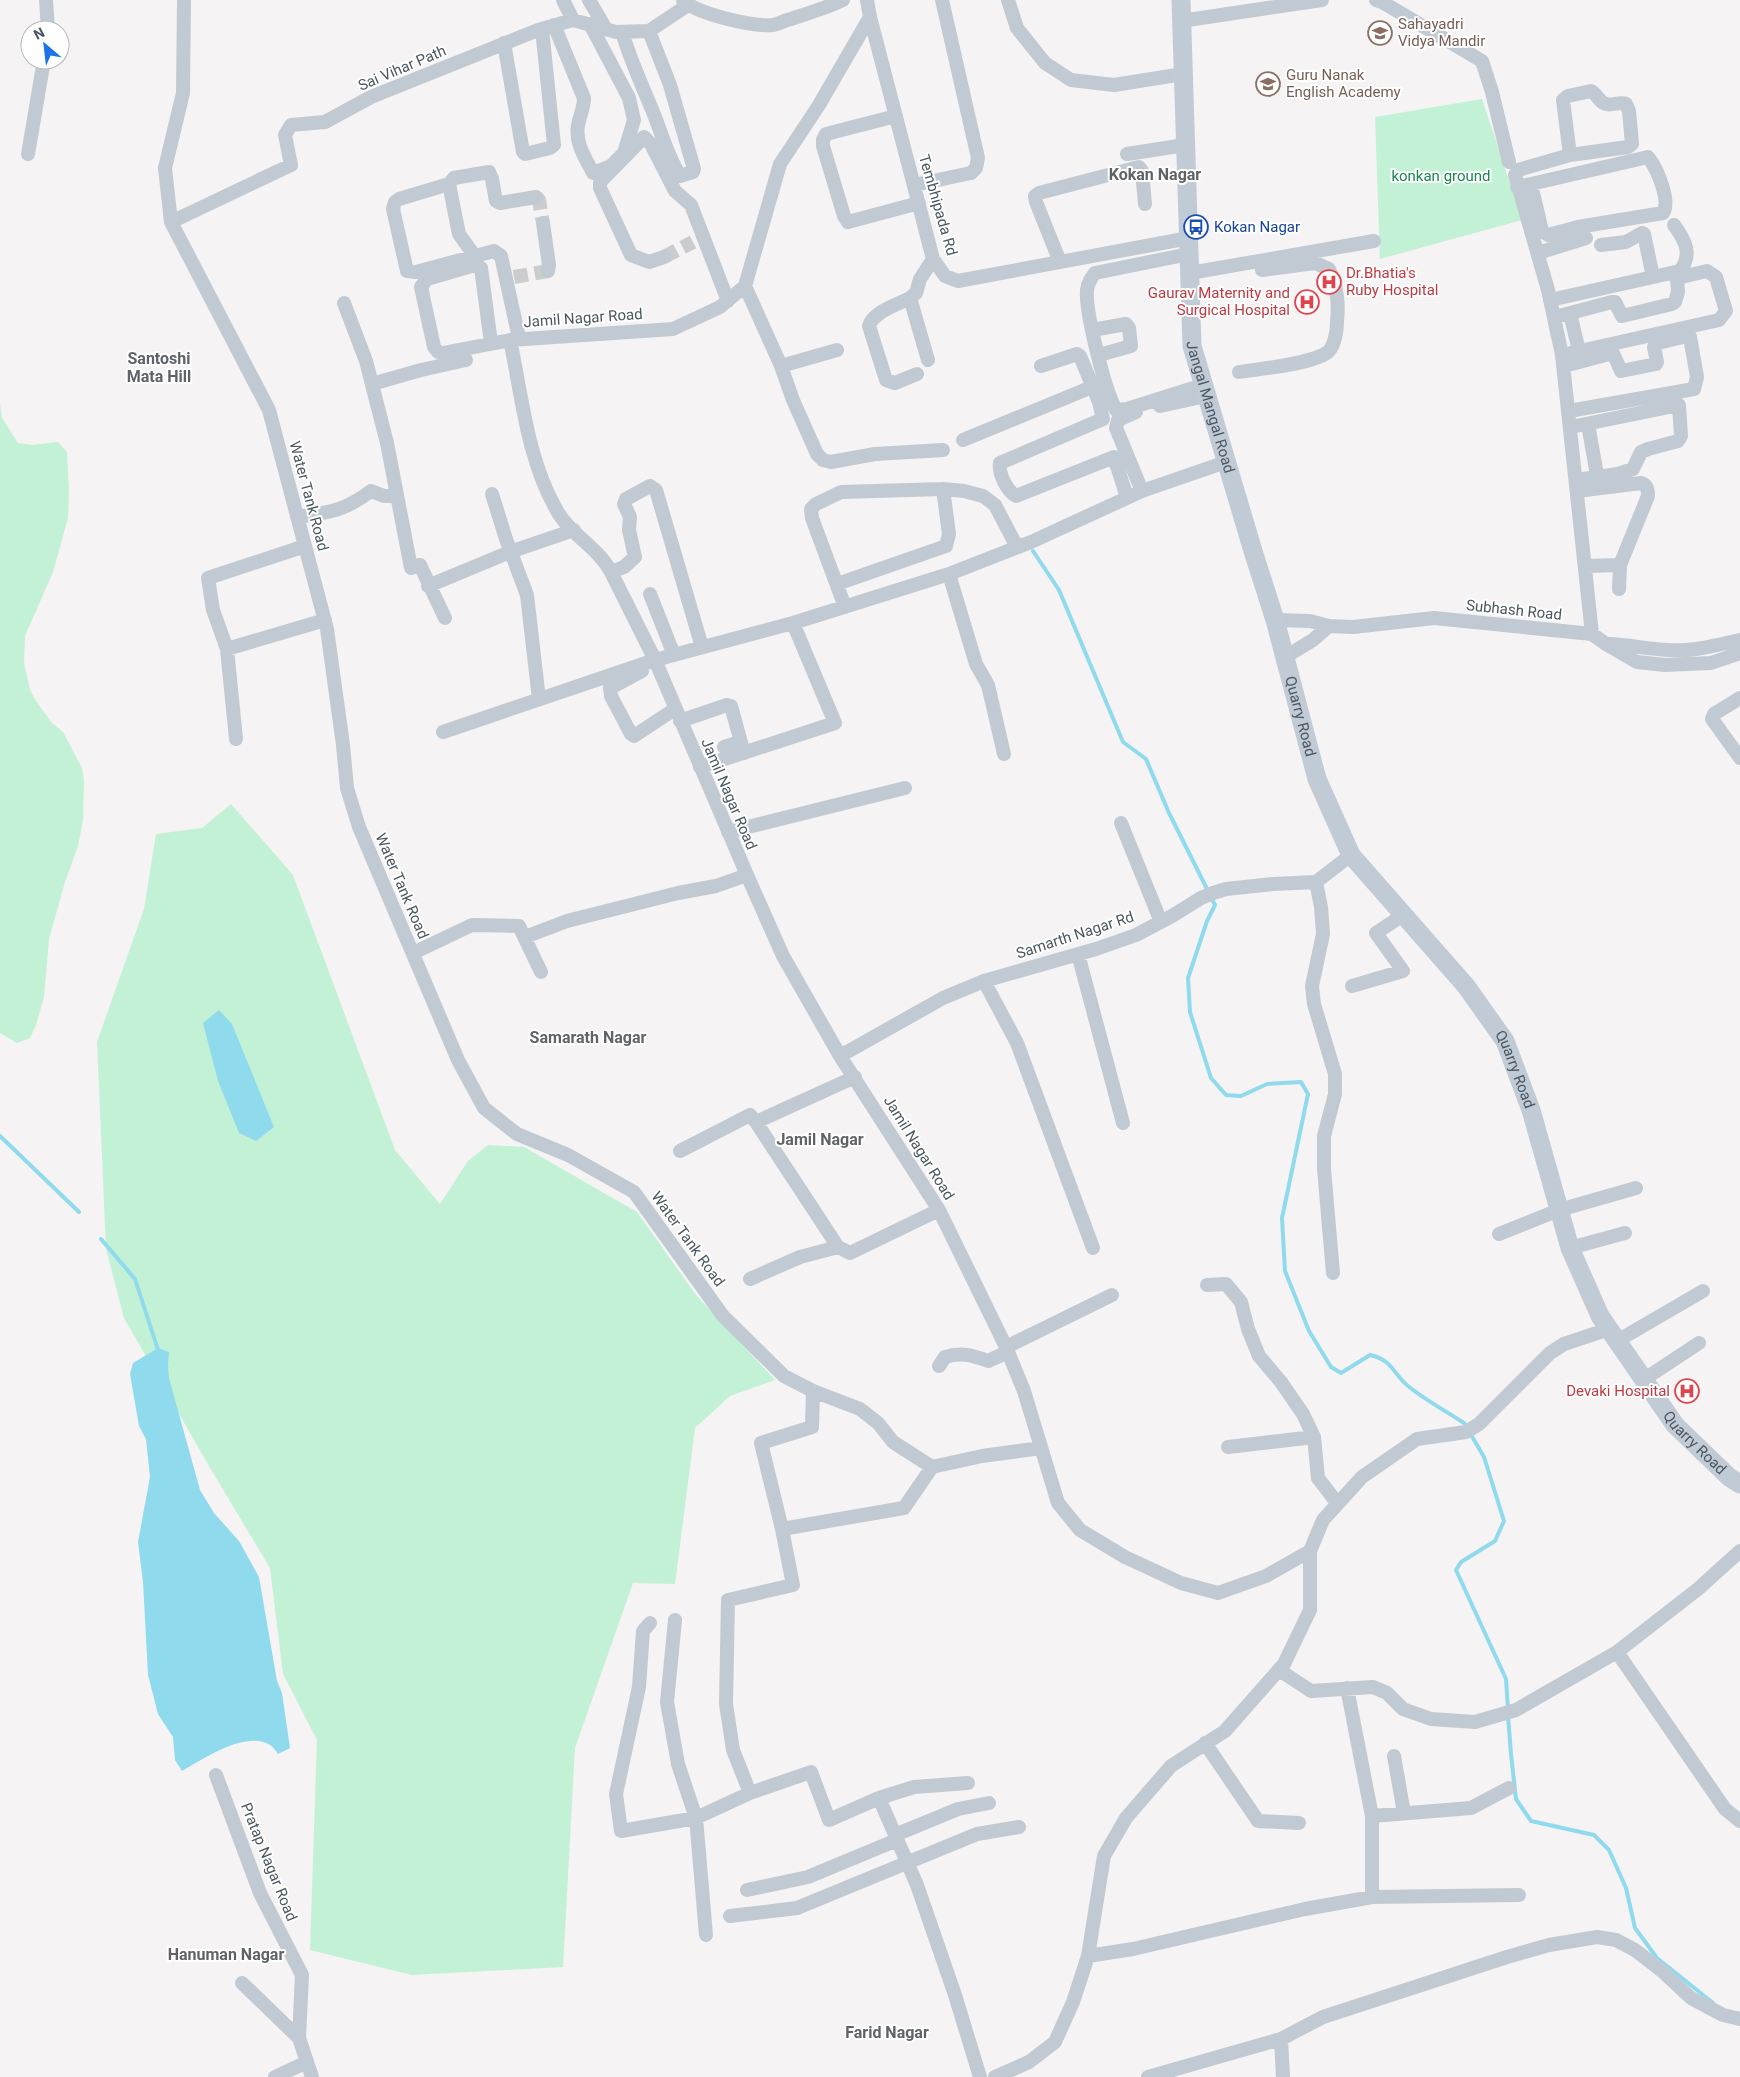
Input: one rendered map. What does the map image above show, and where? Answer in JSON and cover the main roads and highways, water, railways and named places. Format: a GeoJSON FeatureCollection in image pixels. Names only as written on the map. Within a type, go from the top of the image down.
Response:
{"type":"FeatureCollection","features":[{"type":"Feature","properties":{"kind":"main road","name":"Jangal Mangal Road"},"geometry":{"type":"LineString","coordinates":[[1181,0],[1192,346],[1285,657]]}},
{"type":"Feature","properties":{"kind":"main road","name":"Quarry Road"},"geometry":{"type":"LineString","coordinates":[[1285,657],[1317,779],[1351,855],[1466,986],[1505,1042],[1531,1110],[1570,1248],[1600,1316],[1675,1426],[1736,1477]]}},
{"type":"Feature","properties":{"kind":"water"},"geometry":{"type":"Polygon","coordinates":[[[219,1010],[232,1024],[274,1127],[256,1141],[239,1133],[218,1081],[203,1023],[219,1010]]]}},
{"type":"Feature","properties":{"kind":"water"},"geometry":{"type":"Polygon","coordinates":[[[158,1348],[169,1352],[169,1378],[200,1490],[214,1513],[239,1541],[259,1577],[277,1681],[282,1693],[290,1748],[278,1754],[270,1745],[260,1741],[237,1743],[182,1771],[175,1760],[173,1737],[158,1714],[148,1675],[143,1582],[138,1542],[150,1477],[146,1439],[139,1426],[130,1374],[133,1363],[158,1348]]]}},
{"type":"Feature","properties":{"kind":"waterway"},"geometry":{"type":"LineString","coordinates":[[1033,551],[1059,590],[1123,742],[1146,759],[1169,813],[1215,905],[1207,921],[1188,978],[1190,1012],[1211,1078],[1226,1095],[1241,1096],[1267,1084],[1301,1082],[1308,1094],[1282,1218],[1285,1271],[1309,1331],[1331,1367],[1341,1373],[1370,1355],[1378,1357],[1384,1360],[1415,1391],[1464,1423],[1467,1427]]}},
{"type":"Feature","properties":{"kind":"waterway"},"geometry":{"type":"LineString","coordinates":[[0,1136],[79,1212]]}},
{"type":"Feature","properties":{"kind":"waterway"},"geometry":{"type":"LineString","coordinates":[[101,1239],[135,1279],[159,1353]]}},
{"type":"Feature","properties":{"kind":"waterway"},"geometry":{"type":"LineString","coordinates":[[1470,1433],[1484,1457],[1504,1521],[1495,1541],[1461,1562],[1456,1570],[1506,1679],[1508,1709]]}},
{"type":"Feature","properties":{"kind":"waterway"},"geometry":{"type":"LineString","coordinates":[[1508,1716],[1516,1799],[1531,1821],[1594,1835],[1609,1850],[1626,1888],[1635,1928],[1657,1958],[1713,2003]]}},
{"type":"Feature","properties":{"kind":"tunnel"},"geometry":{"type":"LineString","coordinates":[[536,197],[539,200],[543,223]]}},
{"type":"Feature","properties":{"kind":"tunnel"},"geometry":{"type":"LineString","coordinates":[[664,257],[693,242]]}},
{"type":"Feature","properties":{"kind":"tunnel"},"geometry":{"type":"LineString","coordinates":[[514,277],[548,271]]}},
{"type":"Feature","properties":{"kind":"place","name":"Sahayadri Vidya Mandir"},"geometry":{"type":"Point","coordinates":[1380,33]}},
{"type":"Feature","properties":{"kind":"place","name":"Guru Nanak English Academy"},"geometry":{"type":"Point","coordinates":[1268,84]}},
{"type":"Feature","properties":{"kind":"place","name":"Kokan Nagar"},"geometry":{"type":"Point","coordinates":[1196,227]}},
{"type":"Feature","properties":{"kind":"place","name":"Dr.Bhatia's Ruby Hospital"},"geometry":{"type":"Point","coordinates":[1329,282]}},
{"type":"Feature","properties":{"kind":"place","name":"Gaurav Maternity and Surgical Hospital"},"geometry":{"type":"Point","coordinates":[1307,302]}},
{"type":"Feature","properties":{"kind":"place","name":"Devaki Hospital"},"geometry":{"type":"Point","coordinates":[1687,1391]}},
{"type":"Feature","properties":{"kind":"district","name":"Kokan Nagar"},"geometry":{"type":"Point","coordinates":[1155,174]}},
{"type":"Feature","properties":{"kind":"district","name":"Santoshi Mata Hill"},"geometry":{"type":"Point","coordinates":[159,367]}},
{"type":"Feature","properties":{"kind":"district","name":"Samarath Nagar"},"geometry":{"type":"Point","coordinates":[588,1037]}},
{"type":"Feature","properties":{"kind":"district","name":"Jamil Nagar"},"geometry":{"type":"Point","coordinates":[820,1139]}},
{"type":"Feature","properties":{"kind":"district","name":"Hanuman Nagar"},"geometry":{"type":"Point","coordinates":[226,1954]}},
{"type":"Feature","properties":{"kind":"district","name":"Farid Nagar"},"geometry":{"type":"Point","coordinates":[887,2032]}},
{"type":"Feature","properties":{"kind":"park label","name":"konkan ground"},"geometry":{"type":"Point","coordinates":[1441,176]}}]}
